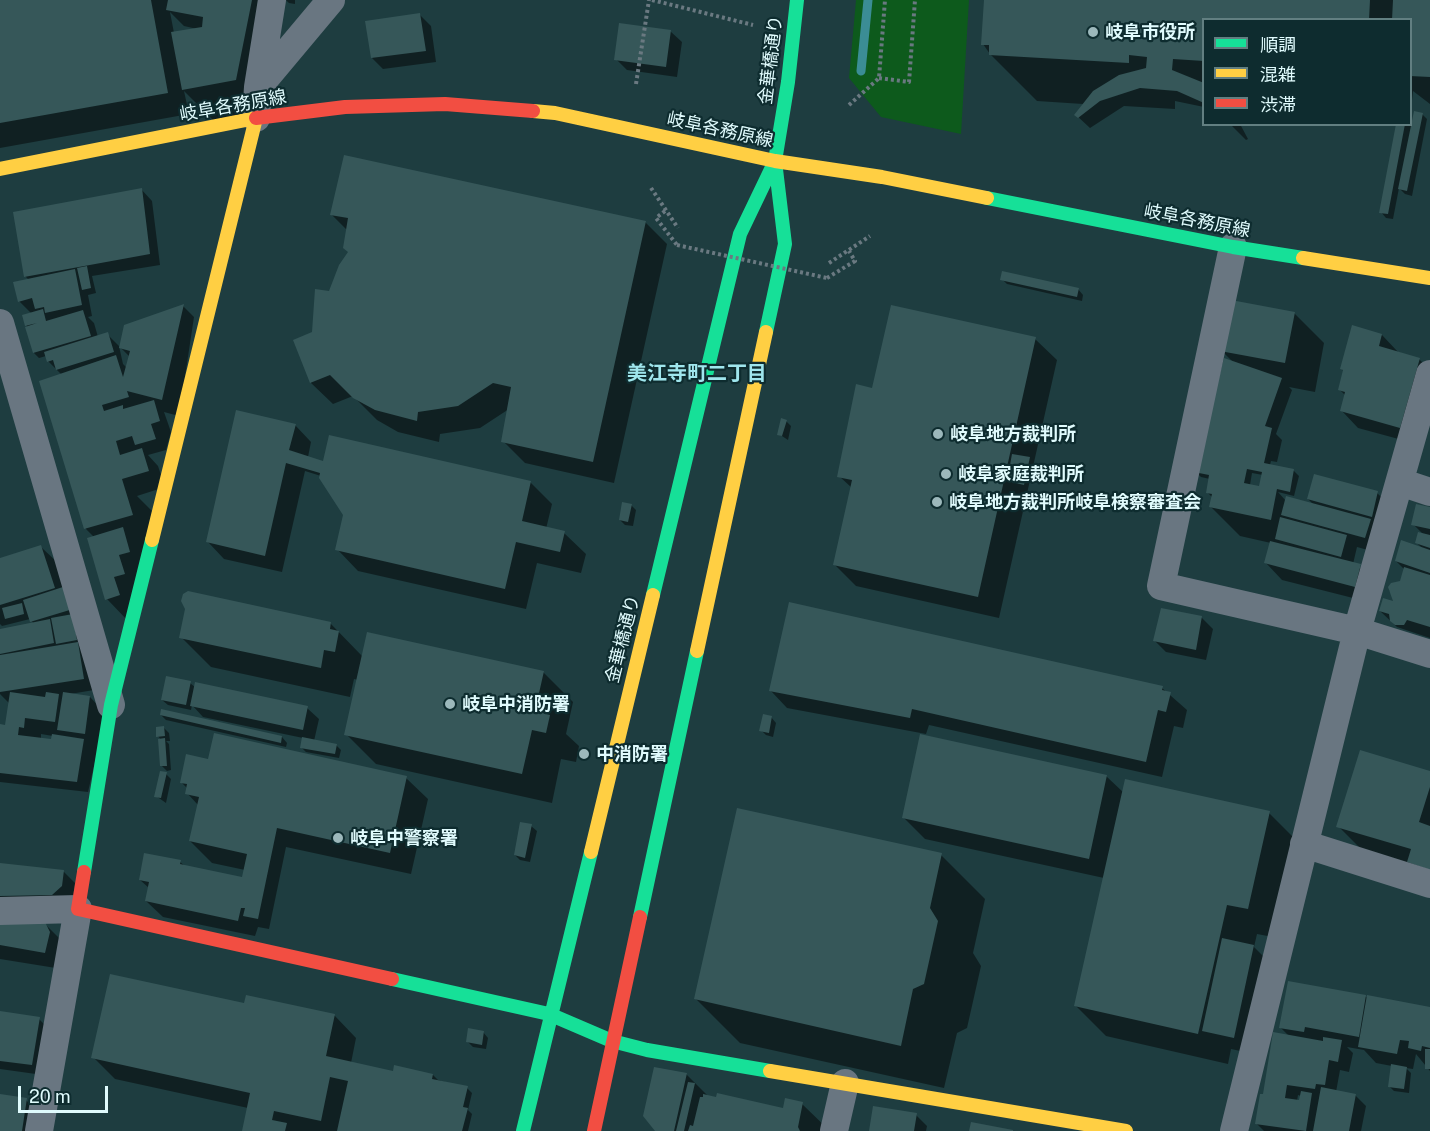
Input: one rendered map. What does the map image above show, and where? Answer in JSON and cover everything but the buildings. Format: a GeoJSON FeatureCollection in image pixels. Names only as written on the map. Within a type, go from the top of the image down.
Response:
{"type":"FeatureCollection","features":[{"type":"Feature","properties":{"kind":"main road","name":"金華橋通り"},"geometry":{"type":"LineString","coordinates":[[594,1131],[784,244],[776,161],[797,0]]}},
{"type":"Feature","properties":{"kind":"main road","name":"岐阜各務原線"},"geometry":{"type":"LineString","coordinates":[[0,169],[256,118],[345,107],[445,104],[555,112],[776,161],[882,177],[1233,248],[1430,278]]}},
{"type":"Feature","properties":{"kind":"main road"},"geometry":{"type":"LineString","coordinates":[[256,118],[111,705],[78,909],[549,1014],[612,1041],[647,1050],[1111,1130]]}},
{"type":"Feature","properties":{"kind":"main road","name":"金華橋通り"},"geometry":{"type":"LineString","coordinates":[[523,1131],[549,1014],[740,234],[776,161]]}},
{"type":"Feature","properties":{"kind":"street"},"geometry":{"type":"LineString","coordinates":[[256,118],[258,87],[272,0]]}},
{"type":"Feature","properties":{"kind":"street"},"geometry":{"type":"LineString","coordinates":[[258,87],[331,0]]}},
{"type":"Feature","properties":{"kind":"street"},"geometry":{"type":"LineString","coordinates":[[1233,248],[1161,586],[1357,631],[1430,654]]}},
{"type":"Feature","properties":{"kind":"street"},"geometry":{"type":"LineString","coordinates":[[0,323],[111,705]]}},
{"type":"Feature","properties":{"kind":"street"},"geometry":{"type":"LineString","coordinates":[[1234,1131],[1357,631],[1430,374]]}},
{"type":"Feature","properties":{"kind":"street"},"geometry":{"type":"LineString","coordinates":[[1400,482],[1430,492]]}},
{"type":"Feature","properties":{"kind":"street"},"geometry":{"type":"LineString","coordinates":[[1304,844],[1430,884]]}},
{"type":"Feature","properties":{"kind":"street"},"geometry":{"type":"LineString","coordinates":[[0,911],[78,909],[39,1131]]}},
{"type":"Feature","properties":{"kind":"street"},"geometry":{"type":"LineString","coordinates":[[834,1131],[845,1083]]}},
{"type":"Feature","properties":{"kind":"path"},"geometry":{"type":"LineString","coordinates":[[636,84],[651,0],[753,25]]}},
{"type":"Feature","properties":{"kind":"path"},"geometry":{"type":"LineString","coordinates":[[849,105],[879,78],[885,0]]}},
{"type":"Feature","properties":{"kind":"path"},"geometry":{"type":"LineString","coordinates":[[879,78],[909,82],[915,0]]}},
{"type":"Feature","properties":{"kind":"path"},"geometry":{"type":"LineString","coordinates":[[651,188],[678,228]]}},
{"type":"Feature","properties":{"kind":"path"},"geometry":{"type":"LineString","coordinates":[[665,211],[656,218],[676,245],[827,278],[855,261],[849,252]]}},
{"type":"Feature","properties":{"kind":"path"},"geometry":{"type":"LineString","coordinates":[[829,262],[849,252],[870,236]]}},
{"type":"Feature","properties":{"kind":"green space"},"geometry":{"type":"Polygon","coordinates":[[[856,0],[969,0],[961,134],[881,117],[849,78],[856,0]]]}},
{"type":"Feature","properties":{"kind":"waterway"},"geometry":{"type":"LineString","coordinates":[[861,71],[868,0]]}},
{"type":"Feature","properties":{"kind":"traffic: fast"},"geometry":{"type":"LineString","coordinates":[[766,332],[785,244],[775,161],[788,82],[797,0]]}},
{"type":"Feature","properties":{"kind":"traffic: fast"},"geometry":{"type":"LineString","coordinates":[[653,595],[740,234],[775,161]]}},
{"type":"Feature","properties":{"kind":"traffic: fast"},"geometry":{"type":"LineString","coordinates":[[987,198],[1233,247],[1303,258]]}},
{"type":"Feature","properties":{"kind":"traffic: fast"},"geometry":{"type":"LineString","coordinates":[[84,872],[111,705],[152,540]]}},
{"type":"Feature","properties":{"kind":"traffic: fast"},"geometry":{"type":"LineString","coordinates":[[640,917],[697,651]]}},
{"type":"Feature","properties":{"kind":"traffic: fast"},"geometry":{"type":"LineString","coordinates":[[523,1131],[591,852]]}},
{"type":"Feature","properties":{"kind":"traffic: fast"},"geometry":{"type":"LineString","coordinates":[[392,979],[549,1014],[612,1041],[647,1050],[770,1071]]}},
{"type":"Feature","properties":{"kind":"traffic: slow"},"geometry":{"type":"LineString","coordinates":[[533,111],[555,113],[775,161],[882,177],[987,198]]}},
{"type":"Feature","properties":{"kind":"traffic: slow"},"geometry":{"type":"LineString","coordinates":[[152,540],[256,118]]}},
{"type":"Feature","properties":{"kind":"traffic: slow"},"geometry":{"type":"LineString","coordinates":[[0,169],[256,118]]}},
{"type":"Feature","properties":{"kind":"traffic: slow"},"geometry":{"type":"LineString","coordinates":[[1303,258],[1430,278]]}},
{"type":"Feature","properties":{"kind":"traffic: slow"},"geometry":{"type":"LineString","coordinates":[[697,651],[766,332]]}},
{"type":"Feature","properties":{"kind":"traffic: slow"},"geometry":{"type":"LineString","coordinates":[[591,852],[653,595]]}},
{"type":"Feature","properties":{"kind":"traffic: slow"},"geometry":{"type":"LineString","coordinates":[[770,1071],[1126,1131]]}},
{"type":"Feature","properties":{"kind":"traffic: jam"},"geometry":{"type":"LineString","coordinates":[[256,118],[345,107],[445,104],[533,111]]}},
{"type":"Feature","properties":{"kind":"traffic: jam"},"geometry":{"type":"LineString","coordinates":[[84,872],[78,909],[392,979]]}},
{"type":"Feature","properties":{"kind":"traffic: jam"},"geometry":{"type":"LineString","coordinates":[[594,1131],[640,917]]}},
{"type":"Feature","properties":{"kind":"place","name":"岐阜市役所"},"geometry":{"type":"Point","coordinates":[1093,32]}},
{"type":"Feature","properties":{"kind":"place","name":"岐阜地方裁判所"},"geometry":{"type":"Point","coordinates":[938,434]}},
{"type":"Feature","properties":{"kind":"place","name":"岐阜家庭裁判所"},"geometry":{"type":"Point","coordinates":[946,474]}},
{"type":"Feature","properties":{"kind":"place","name":"岐阜地方裁判所岐阜検察審査会"},"geometry":{"type":"Point","coordinates":[937,502]}},
{"type":"Feature","properties":{"kind":"place","name":"岐阜中消防署"},"geometry":{"type":"Point","coordinates":[450,704]}},
{"type":"Feature","properties":{"kind":"place","name":"中消防署"},"geometry":{"type":"Point","coordinates":[584,754]}},
{"type":"Feature","properties":{"kind":"place","name":"岐阜中警察署"},"geometry":{"type":"Point","coordinates":[338,838]}},
{"type":"Feature","properties":{"kind":"district","name":"美江寺町二丁目"},"geometry":{"type":"Point","coordinates":[697,374]}}]}
